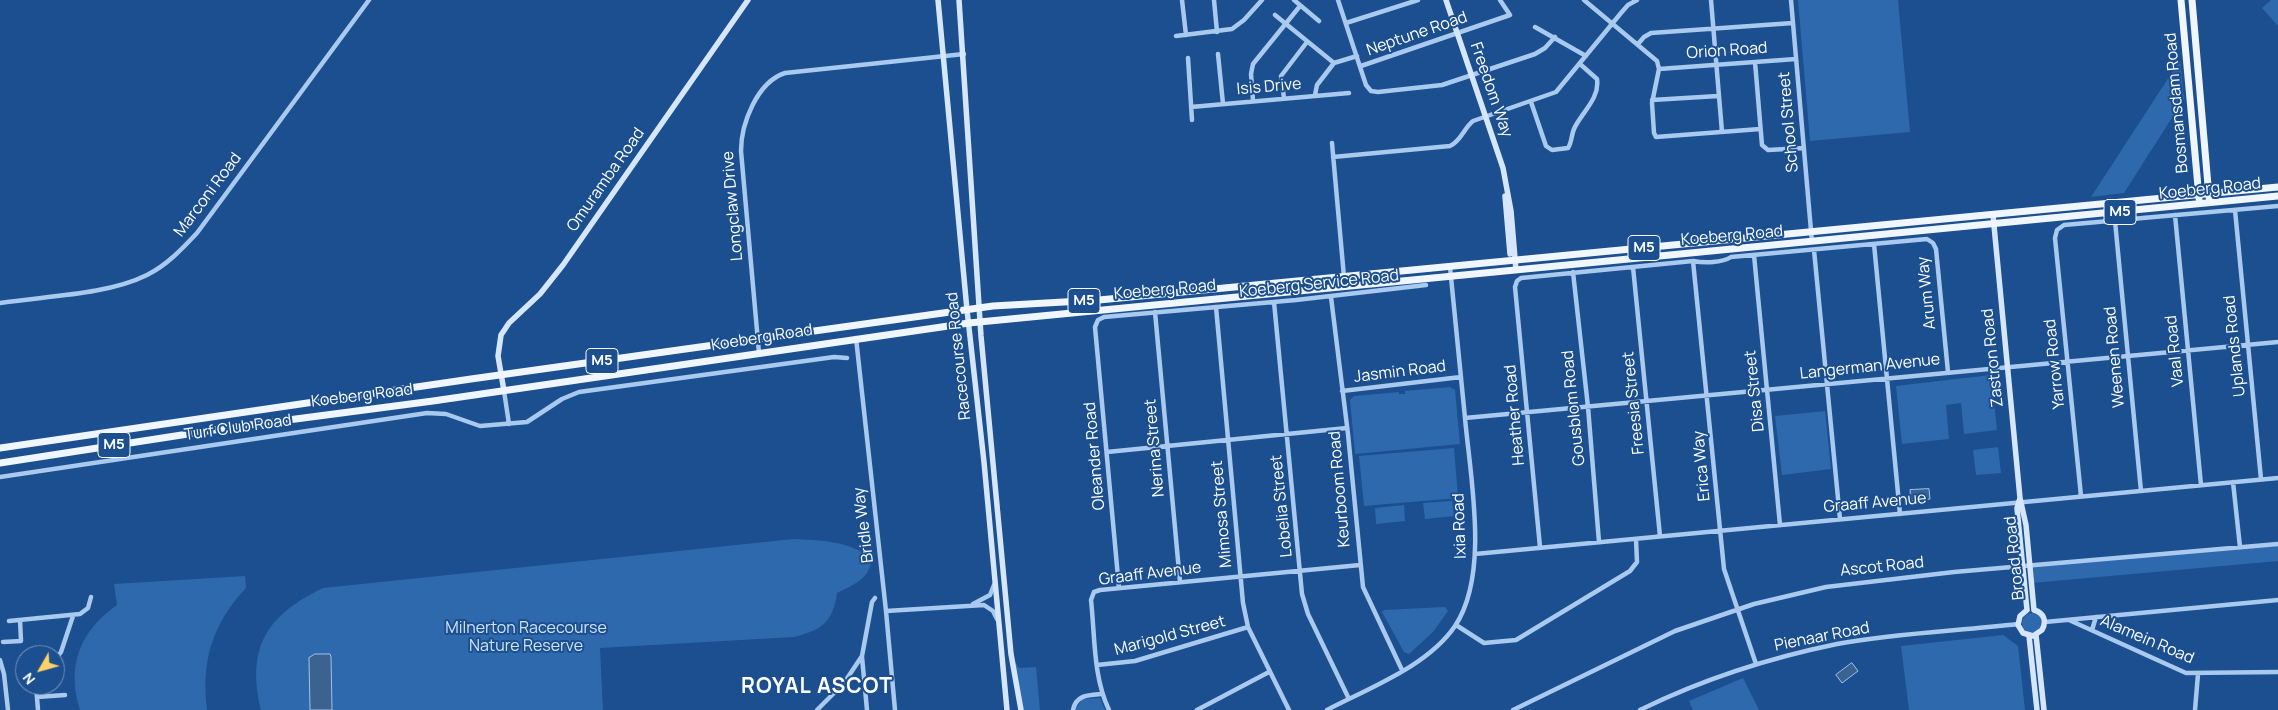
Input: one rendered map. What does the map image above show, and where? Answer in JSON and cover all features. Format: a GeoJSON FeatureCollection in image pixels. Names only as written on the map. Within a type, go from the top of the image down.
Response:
{"type":"FeatureCollection","features":[{"type":"Feature","properties":{"kind":"main road","name":"Omuramba Road"},"geometry":{"type":"LineString","coordinates":[[504,391],[498,346],[506,327],[537,298],[563,265],[748,0]]}},
{"type":"Feature","properties":{"kind":"main road","name":"Racecourse Road"},"geometry":{"type":"LineString","coordinates":[[938,0],[1007,710]]}},
{"type":"Feature","properties":{"kind":"main road","name":"Racecourse Road"},"geometry":{"type":"LineString","coordinates":[[959,0],[980,322],[1011,654],[1021,710]]}},
{"type":"Feature","properties":{"kind":"main road","name":"Freedom Way"},"geometry":{"type":"LineString","coordinates":[[1446,0],[1503,168],[1514,270]]}},
{"type":"Feature","properties":{"kind":"main road","name":"Bosmansdam Road"},"geometry":{"type":"LineString","coordinates":[[2181,0],[2200,203]]}},
{"type":"Feature","properties":{"kind":"main road","name":"Bosmansdam Road"},"geometry":{"type":"LineString","coordinates":[[2192,0],[2209,203]]}},
{"type":"Feature","properties":{"kind":"main road","name":"Koeberg Road"},"geometry":{"type":"LineString","coordinates":[[0,448],[980,308],[1038,302],[1099,300],[2278,187]]}},
{"type":"Feature","properties":{"kind":"main road","name":"Koeberg Road"},"geometry":{"type":"LineString","coordinates":[[0,463],[227,428],[504,391],[856,338],[969,323],[1514,270],[1813,246],[1994,225],[2278,196]]}},
{"type":"Feature","properties":{"kind":"main road","name":"Zastron Road"},"geometry":{"type":"LineString","coordinates":[[1993,215],[2020,500]]}},
{"type":"Feature","properties":{"kind":"main road","name":"Broad Road"},"geometry":{"type":"LineString","coordinates":[[2020,500],[2034,610],[2041,614],[2045,622]]}},
{"type":"Feature","properties":{"kind":"main road","name":"Broad Road"},"geometry":{"type":"LineString","coordinates":[[2020,500],[2022,567],[2027,610],[2020,616],[2018,624],[2022,632],[2032,636]]}},
{"type":"Feature","properties":{"kind":"main road"},"geometry":{"type":"LineString","coordinates":[[2027,610],[2034,610]]}},
{"type":"Feature","properties":{"kind":"main road"},"geometry":{"type":"LineString","coordinates":[[2032,636],[2042,630],[2045,622]]}},
{"type":"Feature","properties":{"kind":"main road"},"geometry":{"type":"LineString","coordinates":[[2032,636],[2044,710]]}},
{"type":"Feature","properties":{"kind":"main road"},"geometry":{"type":"LineString","coordinates":[[2032,636],[2036,710]]}},
{"type":"Feature","properties":{"kind":"main road"},"geometry":{"type":"LineString","coordinates":[[2036,701],[2043,701]]}},
{"type":"Feature","properties":{"kind":"street","name":"Marconi Road"},"geometry":{"type":"LineString","coordinates":[[0,303],[108,288],[135,280],[165,264],[197,233],[369,0]]}},
{"type":"Feature","properties":{"kind":"street"},"geometry":{"type":"LineString","coordinates":[[1182,0],[1186,35]]}},
{"type":"Feature","properties":{"kind":"street"},"geometry":{"type":"LineString","coordinates":[[1214,0],[1217,32]]}},
{"type":"Feature","properties":{"kind":"street"},"geometry":{"type":"LineString","coordinates":[[1176,36],[1232,29],[1239,26],[1262,0]]}},
{"type":"Feature","properties":{"kind":"street"},"geometry":{"type":"LineString","coordinates":[[1294,0],[1319,20]]}},
{"type":"Feature","properties":{"kind":"street"},"geometry":{"type":"LineString","coordinates":[[1338,0],[1366,85],[1371,91],[1384,92],[1438,86],[1535,54],[1545,48],[1555,37]]}},
{"type":"Feature","properties":{"kind":"street"},"geometry":{"type":"LineString","coordinates":[[1346,23],[1418,0]]}},
{"type":"Feature","properties":{"kind":"street","name":"Neptune Road"},"geometry":{"type":"LineString","coordinates":[[1361,66],[1510,15],[1500,0]]}},
{"type":"Feature","properties":{"kind":"street"},"geometry":{"type":"LineString","coordinates":[[1334,157],[1450,146],[1458,140],[1468,124],[1485,116],[1556,92],[1628,5],[1637,0]]}},
{"type":"Feature","properties":{"kind":"street"},"geometry":{"type":"LineString","coordinates":[[1711,0],[1722,132]]}},
{"type":"Feature","properties":{"kind":"street","name":"School Street"},"geometry":{"type":"LineString","coordinates":[[1791,0],[1811,232],[1840,519]]}},
{"type":"Feature","properties":{"kind":"street"},"geometry":{"type":"LineString","coordinates":[[1586,1],[1657,61],[1659,69],[1652,100],[1654,133],[1656,137],[1760,129]]}},
{"type":"Feature","properties":{"kind":"street"},"geometry":{"type":"LineString","coordinates":[[1254,101],[1251,67],[1300,6]]}},
{"type":"Feature","properties":{"kind":"street"},"geometry":{"type":"LineString","coordinates":[[1275,15],[1334,63]]}},
{"type":"Feature","properties":{"kind":"street"},"geometry":{"type":"LineString","coordinates":[[1638,44],[1644,36],[1651,33],[1793,23]]}},
{"type":"Feature","properties":{"kind":"street"},"geometry":{"type":"LineString","coordinates":[[1535,27],[1586,56]]}},
{"type":"Feature","properties":{"kind":"street"},"geometry":{"type":"LineString","coordinates":[[1284,98],[1281,76],[1307,42]]}},
{"type":"Feature","properties":{"kind":"street","name":"Longclaw Drive"},"geometry":{"type":"LineString","coordinates":[[759,353],[740,151],[742,133],[750,111],[772,80],[785,73],[964,54]]}},
{"type":"Feature","properties":{"kind":"street"},"geometry":{"type":"LineString","coordinates":[[1218,54],[1223,104]]}},
{"type":"Feature","properties":{"kind":"street"},"geometry":{"type":"LineString","coordinates":[[1315,96],[1317,85],[1334,63],[1357,56]]}},
{"type":"Feature","properties":{"kind":"street"},"geometry":{"type":"LineString","coordinates":[[1188,58],[1192,120]]}},
{"type":"Feature","properties":{"kind":"street","name":"Orion Road"},"geometry":{"type":"LineString","coordinates":[[1659,69],[1796,59]]}},
{"type":"Feature","properties":{"kind":"street"},"geometry":{"type":"LineString","coordinates":[[1755,62],[1761,144],[1766,150],[1804,148]]}},
{"type":"Feature","properties":{"kind":"street"},"geometry":{"type":"LineString","coordinates":[[1531,102],[1546,146],[1552,150],[1568,148],[1575,126],[1593,99],[1597,89],[1597,79],[1580,64]]}},
{"type":"Feature","properties":{"kind":"street","name":"Isis Drive"},"geometry":{"type":"LineString","coordinates":[[1191,107],[1350,93]]}},
{"type":"Feature","properties":{"kind":"street"},"geometry":{"type":"LineString","coordinates":[[1652,100],[1718,96]]}},
{"type":"Feature","properties":{"kind":"street"},"geometry":{"type":"LineString","coordinates":[[1332,143],[1344,277]]}},
{"type":"Feature","properties":{"kind":"street"},"geometry":{"type":"LineString","coordinates":[[2115,221],[2278,206]]}},
{"type":"Feature","properties":{"kind":"street","name":"Uplands Road"},"geometry":{"type":"LineString","coordinates":[[2235,210],[2261,479]]}},
{"type":"Feature","properties":{"kind":"street","name":"Vaal Road"},"geometry":{"type":"LineString","coordinates":[[2175,215],[2201,485]]}},
{"type":"Feature","properties":{"kind":"street","name":"Yarrow Road"},"geometry":{"type":"LineString","coordinates":[[2081,496],[2055,238],[2058,230],[2064,225],[2115,221]]}},
{"type":"Feature","properties":{"kind":"street","name":"Weenen Road"},"geometry":{"type":"LineString","coordinates":[[2115,221],[2141,491]]}},
{"type":"Feature","properties":{"kind":"street","name":"Arum Way"},"geometry":{"type":"LineString","coordinates":[[1874,244],[1925,239],[1932,242],[1936,249],[1948,372]]}},
{"type":"Feature","properties":{"kind":"street"},"geometry":{"type":"LineString","coordinates":[[1573,272],[1693,261],[1700,262],[1813,246],[1874,244],[1900,514]]}},
{"type":"Feature","properties":{"kind":"street","name":"Disa Street"},"geometry":{"type":"LineString","coordinates":[[1754,255],[1780,525]]}},
{"type":"Feature","properties":{"kind":"street","name":"Erica Way"},"geometry":{"type":"LineString","coordinates":[[1693,261],[1708,395],[1724,569],[1756,664]]}},
{"type":"Feature","properties":{"kind":"street","name":"Ixia Road"},"geometry":{"type":"LineString","coordinates":[[1327,710],[1422,660],[1456,626],[1471,585],[1475,554],[1472,498],[1450,267]]}},
{"type":"Feature","properties":{"kind":"street","name":"Freesia Street"},"geometry":{"type":"LineString","coordinates":[[1633,267],[1660,536]]}},
{"type":"Feature","properties":{"kind":"street","name":"Heather Road"},"geometry":{"type":"LineString","coordinates":[[1540,547],[1515,287],[1517,281],[1523,277],[1573,272]]}},
{"type":"Feature","properties":{"kind":"street","name":"Gousblom Road"},"geometry":{"type":"LineString","coordinates":[[1573,272],[1588,407],[1599,542]]}},
{"type":"Feature","properties":{"kind":"street","name":"Koeberg Service Road"},"geometry":{"type":"LineString","coordinates":[[1097,322],[1104,317],[1331,297],[1426,285]]}},
{"type":"Feature","properties":{"kind":"street","name":"Keurboom Road"},"geometry":{"type":"LineString","coordinates":[[1331,297],[1347,428],[1360,565],[1365,593],[1402,670]]}},
{"type":"Feature","properties":{"kind":"street","name":"Lobelia Street"},"geometry":{"type":"LineString","coordinates":[[1274,302],[1304,604],[1349,698]]}},
{"type":"Feature","properties":{"kind":"street","name":"Mimosa Street"},"geometry":{"type":"LineString","coordinates":[[1216,306],[1240,576],[1248,627],[1288,710]]}},
{"type":"Feature","properties":{"kind":"street","name":"Nerina Street"},"geometry":{"type":"LineString","coordinates":[[1154,312],[1180,582]]}},
{"type":"Feature","properties":{"kind":"street","name":"Oleander Road"},"geometry":{"type":"LineString","coordinates":[[1097,322],[1095,327],[1119,588]]}},
{"type":"Feature","properties":{"kind":"street","name":"Bridle Way"},"geometry":{"type":"LineString","coordinates":[[856,338],[895,710]]}},
{"type":"Feature","properties":{"kind":"street","name":"Langerman Avenue"},"geometry":{"type":"LineString","coordinates":[[1465,418],[2278,342]]}},
{"type":"Feature","properties":{"kind":"street","name":"Turf Club Road"},"geometry":{"type":"LineString","coordinates":[[0,477],[427,413],[446,414],[480,426],[509,424],[532,420],[562,399],[579,392],[834,357],[847,358]]}},
{"type":"Feature","properties":{"kind":"street","name":"Jasmin Road"},"geometry":{"type":"LineString","coordinates":[[1342,391],[1461,377]]}},
{"type":"Feature","properties":{"kind":"street"},"geometry":{"type":"LineString","coordinates":[[504,391],[509,424]]}},
{"type":"Feature","properties":{"kind":"street"},"geometry":{"type":"LineString","coordinates":[[1107,452],[1347,428]]}},
{"type":"Feature","properties":{"kind":"street","name":"Graaff Avenue"},"geometry":{"type":"LineString","coordinates":[[1475,554],[1900,514],[2020,500],[2278,478]]}},
{"type":"Feature","properties":{"kind":"street"},"geometry":{"type":"LineString","coordinates":[[2233,482],[2240,547]]}},
{"type":"Feature","properties":{"kind":"street"},"geometry":{"type":"LineString","coordinates":[[1456,626],[1484,643],[1516,640],[1630,571],[1637,562],[1636,539]]}},
{"type":"Feature","properties":{"kind":"street","name":"Ascot Road"},"geometry":{"type":"LineString","coordinates":[[1513,710],[1653,641],[1737,609],[1774,598],[1851,582],[2278,544]]}},
{"type":"Feature","properties":{"kind":"street","name":"Graaff Avenue"},"geometry":{"type":"LineString","coordinates":[[1097,665],[1091,600],[1093,594],[1100,590],[1360,565]]}},
{"type":"Feature","properties":{"kind":"street"},"geometry":{"type":"LineString","coordinates":[[972,604],[989,596],[994,585]]}},
{"type":"Feature","properties":{"kind":"street"},"geometry":{"type":"LineString","coordinates":[[9,621],[80,614],[88,608],[91,597]]}},
{"type":"Feature","properties":{"kind":"street"},"geometry":{"type":"LineString","coordinates":[[867,710],[862,656],[872,602],[875,598]]}},
{"type":"Feature","properties":{"kind":"street"},"geometry":{"type":"LineString","coordinates":[[2045,622],[2278,600]]}},
{"type":"Feature","properties":{"kind":"street"},"geometry":{"type":"LineString","coordinates":[[886,611],[984,604],[989,607],[997,619]]}},
{"type":"Feature","properties":{"kind":"street"},"geometry":{"type":"LineString","coordinates":[[63,645],[73,616]]}},
{"type":"Feature","properties":{"kind":"street"},"geometry":{"type":"LineString","coordinates":[[2092,630],[2096,617]]}},
{"type":"Feature","properties":{"kind":"street"},"geometry":{"type":"LineString","coordinates":[[3,642],[21,641],[20,620]]}},
{"type":"Feature","properties":{"kind":"street","name":"Alamein Road"},"geometry":{"type":"LineString","coordinates":[[2068,620],[2176,670],[2198,674],[2278,672]]}},
{"type":"Feature","properties":{"kind":"street","name":"Pienaar Road"},"geometry":{"type":"LineString","coordinates":[[1640,710],[1690,687],[1756,664],[1839,644],[1891,636],[2018,624]]}},
{"type":"Feature","properties":{"kind":"street","name":"Marigold Street"},"geometry":{"type":"LineString","coordinates":[[1097,665],[1135,661],[1248,627]]}},
{"type":"Feature","properties":{"kind":"street"},"geometry":{"type":"LineString","coordinates":[[817,710],[839,688],[862,656]]}},
{"type":"Feature","properties":{"kind":"street"},"geometry":{"type":"LineString","coordinates":[[0,660],[8,710]]}},
{"type":"Feature","properties":{"kind":"street"},"geometry":{"type":"LineString","coordinates":[[1097,665],[1101,694],[1109,710]]}},
{"type":"Feature","properties":{"kind":"street"},"geometry":{"type":"LineString","coordinates":[[851,672],[863,672]]}},
{"type":"Feature","properties":{"kind":"street"},"geometry":{"type":"LineString","coordinates":[[1198,710],[1269,672]]}},
{"type":"Feature","properties":{"kind":"street"},"geometry":{"type":"LineString","coordinates":[[2194,710],[2198,674]]}},
{"type":"Feature","properties":{"kind":"street"},"geometry":{"type":"LineString","coordinates":[[1073,710],[1077,701],[1082,696],[1101,694]]}},
{"type":"Feature","properties":{"kind":"street"},"geometry":{"type":"LineString","coordinates":[[38,710],[37,697],[65,695]]}},
{"type":"Feature","properties":{"kind":"green space"},"geometry":{"type":"Polygon","coordinates":[[[1798,0],[1898,0],[1910,132],[1810,141],[1798,0]]]}},
{"type":"Feature","properties":{"kind":"green space"},"geometry":{"type":"Polygon","coordinates":[[[2271,0],[2278,0],[2278,26],[2262,8],[2271,0]]]}},
{"type":"Feature","properties":{"kind":"green space"},"geometry":{"type":"Polygon","coordinates":[[[2180,60],[2184,99],[2124,193],[2091,197],[2180,60]]]}},
{"type":"Feature","properties":{"kind":"green space"},"geometry":{"type":"Polygon","coordinates":[[[1991,375],[1997,430],[1964,434],[1961,403],[1946,405],[1949,439],[1902,444],[1896,386],[1991,375]]]}},
{"type":"Feature","properties":{"kind":"green space"},"geometry":{"type":"Polygon","coordinates":[[[1450,387],[1455,390],[1460,444],[1355,454],[1350,400],[1354,396],[1399,392],[1399,394],[1405,394],[1405,391],[1450,387]]]}},
{"type":"Feature","properties":{"kind":"green space"},"geometry":{"type":"Polygon","coordinates":[[[1825,411],[1831,469],[1782,475],[1775,416],[1825,411]]]}},
{"type":"Feature","properties":{"kind":"green space"},"geometry":{"type":"Polygon","coordinates":[[[1998,447],[2001,473],[1976,475],[1973,450],[1998,447]]]}},
{"type":"Feature","properties":{"kind":"green space"},"geometry":{"type":"Polygon","coordinates":[[[1454,448],[1458,498],[1364,506],[1359,456],[1454,448]]]}},
{"type":"Feature","properties":{"kind":"green space"},"geometry":{"type":"Polygon","coordinates":[[[1452,501],[1454,516],[1425,519],[1423,503],[1452,501]]]}},
{"type":"Feature","properties":{"kind":"green space"},"geometry":{"type":"Polygon","coordinates":[[[1404,505],[1405,521],[1376,524],[1375,508],[1404,505]]]}},
{"type":"Feature","properties":{"kind":"green space","name":"Milnerton Racecourse Nature Reserve"},"geometry":{"type":"Polygon","coordinates":[[[794,539],[824,541],[845,545],[854,548],[871,559],[868,571],[860,580],[837,593],[833,611],[819,628],[794,637],[600,648],[603,710],[261,710],[256,668],[259,651],[265,636],[275,622],[288,610],[304,598],[323,588],[794,539]]]}},
{"type":"Feature","properties":{"kind":"green space"},"geometry":{"type":"Polygon","coordinates":[[[2278,544],[2278,561],[2032,583],[2030,567],[2278,544]]]}},
{"type":"Feature","properties":{"kind":"green space"},"geometry":{"type":"Polygon","coordinates":[[[245,576],[246,588],[225,616],[212,644],[206,676],[207,710],[80,710],[75,679],[79,651],[85,638],[94,626],[117,605],[114,584],[245,576]]]}},
{"type":"Feature","properties":{"kind":"green space"},"geometry":{"type":"Polygon","coordinates":[[[1445,607],[1448,611],[1433,632],[1409,654],[1404,652],[1382,612],[1384,610],[1445,607]]]}},
{"type":"Feature","properties":{"kind":"green space"},"geometry":{"type":"Polygon","coordinates":[[[2032,613],[2039,616],[2042,623],[2039,630],[2032,633],[2025,630],[2022,623],[2025,616],[2032,613]]]}},
{"type":"Feature","properties":{"kind":"green space"},"geometry":{"type":"Polygon","coordinates":[[[2003,635],[2018,646],[2025,710],[1909,710],[1901,646],[2003,635]]]}},
{"type":"Feature","properties":{"kind":"green space"},"geometry":{"type":"Polygon","coordinates":[[[1011,654],[1019,668],[1036,667],[1040,710],[1021,710],[1011,654]]]}},
{"type":"Feature","properties":{"kind":"green space"},"geometry":{"type":"Polygon","coordinates":[[[1743,678],[1759,710],[1693,710],[1689,701],[1743,678]]]}},
{"type":"Feature","properties":{"kind":"green space"},"geometry":{"type":"Polygon","coordinates":[[[1100,698],[1105,710],[1075,710],[1082,699],[1100,698]]]}},
{"type":"Feature","properties":{"kind":"shaded area"},"geometry":{"type":"Polygon","coordinates":[[[1929,489],[1930,499],[1911,501],[1910,490],[1929,489]]]}},
{"type":"Feature","properties":{"kind":"shaded area"},"geometry":{"type":"Polygon","coordinates":[[[315,654],[330,654],[331,657],[332,710],[310,710],[309,658],[315,654]]]}},
{"type":"Feature","properties":{"kind":"shaded area"},"geometry":{"type":"Polygon","coordinates":[[[1852,663],[1858,671],[1842,683],[1836,675],[1852,663]]]}},
{"type":"Feature","properties":{"kind":"district","name":"ROYAL ASCOT"},"geometry":{"type":"Point","coordinates":[817,687]}}]}
